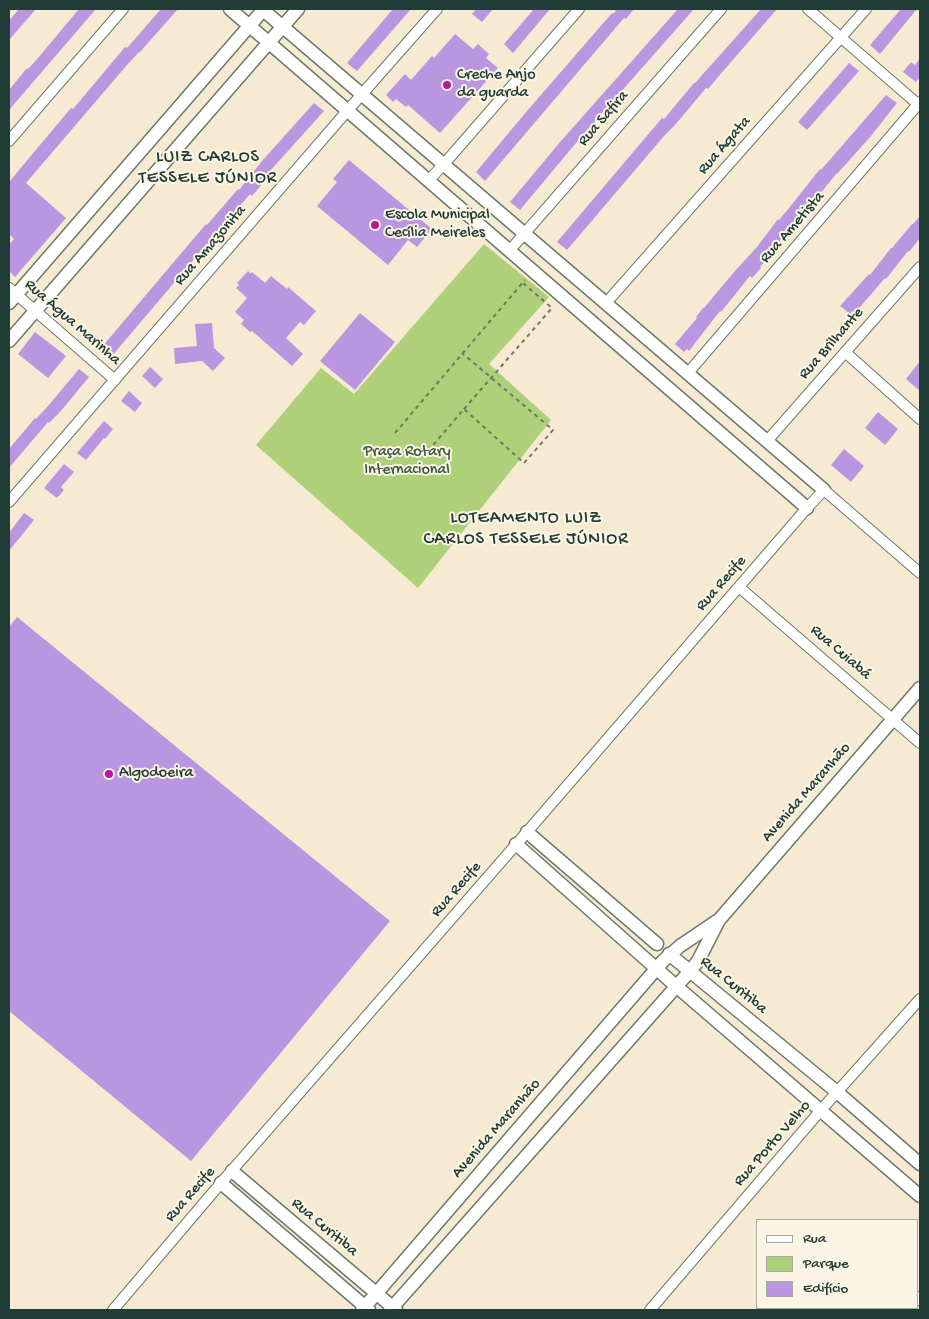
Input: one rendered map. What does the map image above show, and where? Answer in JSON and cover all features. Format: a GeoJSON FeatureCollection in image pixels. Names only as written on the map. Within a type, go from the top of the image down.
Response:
{"type":"FeatureCollection","features":[{"type":"Feature","properties":{"kind":"street"},"geometry":{"type":"LineString","coordinates":[[9,141],[123,9]]}},
{"type":"Feature","properties":{"kind":"street"},"geometry":{"type":"LineString","coordinates":[[230,9],[807,508]]}},
{"type":"Feature","properties":{"kind":"street"},"geometry":{"type":"LineString","coordinates":[[11,295],[263,9],[920,573]]}},
{"type":"Feature","properties":{"kind":"street"},"geometry":{"type":"LineString","coordinates":[[9,341],[298,9]]}},
{"type":"Feature","properties":{"kind":"street","name":"Rua Amazonita"},"geometry":{"type":"LineString","coordinates":[[9,502],[437,9]]}},
{"type":"Feature","properties":{"kind":"street"},"geometry":{"type":"LineString","coordinates":[[428,180],[579,9]]}},
{"type":"Feature","properties":{"kind":"street","name":"Rua Safira"},"geometry":{"type":"LineString","coordinates":[[510,250],[721,9]]}},
{"type":"Feature","properties":{"kind":"street"},"geometry":{"type":"LineString","coordinates":[[808,9],[920,104]]}},
{"type":"Feature","properties":{"kind":"street","name":"Rua Ágata"},"geometry":{"type":"LineString","coordinates":[[606,304],[866,9]]}},
{"type":"Feature","properties":{"kind":"street","name":"Rua Ametista"},"geometry":{"type":"LineString","coordinates":[[688,373],[920,104]]}},
{"type":"Feature","properties":{"kind":"street","name":"Rua Brilhante"},"geometry":{"type":"LineString","coordinates":[[767,441],[920,267]]}},
{"type":"Feature","properties":{"kind":"street","name":"Rua Água Marinha"},"geometry":{"type":"LineString","coordinates":[[11,295],[35,311],[115,380]]}},
{"type":"Feature","properties":{"kind":"street"},"geometry":{"type":"LineString","coordinates":[[845,352],[920,419]]}},
{"type":"Feature","properties":{"kind":"street","name":"Rua Recife"},"geometry":{"type":"LineString","coordinates":[[113,1310],[221,1183],[824,490]]}},
{"type":"Feature","properties":{"kind":"street","name":"Rua Cuiabá"},"geometry":{"type":"LineString","coordinates":[[739,587],[920,743]]}},
{"type":"Feature","properties":{"kind":"street","name":"Avenida Maranhão"},"geometry":{"type":"LineString","coordinates":[[365,1309],[656,968],[669,954],[719,920],[920,688]]}},
{"type":"Feature","properties":{"kind":"street","name":"Rua Curitiba"},"geometry":{"type":"LineString","coordinates":[[527,832],[690,972],[838,1092],[920,1164]]}},
{"type":"Feature","properties":{"kind":"street"},"geometry":{"type":"LineString","coordinates":[[516,844],[676,986],[920,1196]]}},
{"type":"Feature","properties":{"kind":"street"},"geometry":{"type":"LineString","coordinates":[[393,1309],[690,972],[698,961],[719,920]]}},
{"type":"Feature","properties":{"kind":"street","name":"Rua Porto Velho"},"geometry":{"type":"LineString","coordinates":[[650,1310],[821,1110],[920,999]]}},
{"type":"Feature","properties":{"kind":"street","name":"Rua Curitiba"},"geometry":{"type":"LineString","coordinates":[[232,1171],[393,1309]]}},
{"type":"Feature","properties":{"kind":"street","name":"Rua Curitiba"},"geometry":{"type":"LineString","coordinates":[[221,1183],[365,1309]]}},
{"type":"Feature","properties":{"kind":"path"},"geometry":{"type":"LineString","coordinates":[[396,433],[533,271]]}},
{"type":"Feature","properties":{"kind":"path"},"geometry":{"type":"LineString","coordinates":[[423,457],[552,308],[523,283]]}},
{"type":"Feature","properties":{"kind":"path"},"geometry":{"type":"LineString","coordinates":[[462,353],[553,430],[524,463],[464,409]]}},
{"type":"Feature","properties":{"kind":"green space","name":"Praça Rotary Internacional"},"geometry":{"type":"Polygon","coordinates":[[[484,244],[549,297],[489,364],[551,420],[418,588],[256,445],[321,368],[354,394],[484,244]]]}},
{"type":"Feature","properties":{"kind":"building"},"geometry":{"type":"Polygon","coordinates":[[[19,9],[36,9],[9,40],[9,21],[19,9]]]}},
{"type":"Feature","properties":{"kind":"building"},"geometry":{"type":"Polygon","coordinates":[[[79,9],[96,9],[9,110],[9,90],[79,9]]]}},
{"type":"Feature","properties":{"kind":"building"},"geometry":{"type":"Polygon","coordinates":[[[161,9],[178,9],[127,65],[26,183],[66,218],[15,277],[9,271],[9,245],[14,239],[9,234],[9,182],[71,108],[73,109],[125,47],[127,48],[161,9]]]}},
{"type":"Feature","properties":{"kind":"building"},"geometry":{"type":"Polygon","coordinates":[[[393,9],[411,9],[357,71],[347,63],[393,9]]]}},
{"type":"Feature","properties":{"kind":"building"},"geometry":{"type":"Polygon","coordinates":[[[476,9],[493,9],[482,22],[472,14],[476,9]]]}},
{"type":"Feature","properties":{"kind":"building"},"geometry":{"type":"Polygon","coordinates":[[[534,9],[550,9],[513,53],[504,44],[534,9]]]}},
{"type":"Feature","properties":{"kind":"building"},"geometry":{"type":"Polygon","coordinates":[[[612,9],[634,9],[626,19],[624,18],[485,181],[476,172],[612,13],[616,11],[612,9]]]}},
{"type":"Feature","properties":{"kind":"building"},"geometry":{"type":"Polygon","coordinates":[[[678,9],[694,9],[581,137],[520,210],[510,202],[561,141],[678,9]]]}},
{"type":"Feature","properties":{"kind":"building"},"geometry":{"type":"Polygon","coordinates":[[[761,9],[777,9],[708,89],[706,88],[664,136],[567,250],[557,242],[662,118],[664,119],[761,9]]]}},
{"type":"Feature","properties":{"kind":"building"},"geometry":{"type":"Polygon","coordinates":[[[901,9],[917,9],[880,54],[870,45],[901,9]]]}},
{"type":"Feature","properties":{"kind":"building","name":"Creche Anjo da guarda"},"geometry":{"type":"Polygon","coordinates":[[[455,34],[473,49],[478,44],[489,54],[486,58],[498,68],[440,133],[408,105],[406,107],[396,99],[393,102],[386,95],[405,74],[411,80],[455,34]]]}},
{"type":"Feature","properties":{"kind":"building"},"geometry":{"type":"Polygon","coordinates":[[[920,58],[920,77],[916,82],[903,72],[911,62],[915,65],[920,58]]]}},
{"type":"Feature","properties":{"kind":"building"},"geometry":{"type":"Polygon","coordinates":[[[849,63],[859,71],[807,130],[798,122],[849,63]]]}},
{"type":"Feature","properties":{"kind":"building"},"geometry":{"type":"Polygon","coordinates":[[[886,95],[897,103],[871,136],[795,222],[761,268],[752,278],[750,276],[689,351],[687,349],[684,352],[675,344],[703,308],[757,247],[820,169],[886,95]]]}},
{"type":"Feature","properties":{"kind":"building"},"geometry":{"type":"Polygon","coordinates":[[[314,103],[324,111],[269,172],[271,173],[252,196],[250,194],[111,357],[101,348],[206,224],[239,190],[262,161],[314,103]]]}},
{"type":"Feature","properties":{"kind":"building","name":"Escola Municipal Cecília Meireles"},"geometry":{"type":"Polygon","coordinates":[[[349,160],[432,229],[417,247],[408,240],[388,265],[317,206],[337,182],[333,179],[349,160]]]}},
{"type":"Feature","properties":{"kind":"building"},"geometry":{"type":"Polygon","coordinates":[[[920,216],[920,238],[855,313],[852,311],[850,314],[840,306],[870,275],[920,216]]]}},
{"type":"Feature","properties":{"kind":"building"},"geometry":{"type":"Polygon","coordinates":[[[248,271],[265,283],[271,276],[287,289],[288,287],[316,311],[304,325],[300,322],[286,338],[303,354],[292,366],[252,331],[250,332],[241,324],[244,320],[235,312],[247,298],[236,288],[239,285],[237,283],[248,271]]]}},
{"type":"Feature","properties":{"kind":"building"},"geometry":{"type":"Polygon","coordinates":[[[360,313],[395,342],[355,390],[320,361],[360,313]]]}},
{"type":"Feature","properties":{"kind":"building"},"geometry":{"type":"Polygon","coordinates":[[[212,323],[214,348],[225,358],[213,371],[202,361],[175,364],[174,348],[197,346],[195,324],[212,323]]]}},
{"type":"Feature","properties":{"kind":"building"},"geometry":{"type":"Polygon","coordinates":[[[35,332],[66,356],[48,378],[18,354],[35,332]]]}},
{"type":"Feature","properties":{"kind":"building"},"geometry":{"type":"Polygon","coordinates":[[[920,361],[920,391],[906,379],[920,361]]]}},
{"type":"Feature","properties":{"kind":"building"},"geometry":{"type":"Polygon","coordinates":[[[150,367],[163,379],[155,388],[142,376],[150,367]]]}},
{"type":"Feature","properties":{"kind":"building"},"geometry":{"type":"Polygon","coordinates":[[[79,369],[89,377],[9,468],[9,449],[79,369]]]}},
{"type":"Feature","properties":{"kind":"building"},"geometry":{"type":"Polygon","coordinates":[[[129,391],[142,403],[135,412],[121,401],[129,391]]]}},
{"type":"Feature","properties":{"kind":"building"},"geometry":{"type":"Polygon","coordinates":[[[878,412],[898,429],[885,445],[865,428],[878,412]]]}},
{"type":"Feature","properties":{"kind":"building"},"geometry":{"type":"Polygon","coordinates":[[[104,421],[113,429],[86,460],[77,453],[104,421]]]}},
{"type":"Feature","properties":{"kind":"building"},"geometry":{"type":"Polygon","coordinates":[[[844,449],[864,466],[851,482],[831,465],[844,449]]]}},
{"type":"Feature","properties":{"kind":"building"},"geometry":{"type":"Polygon","coordinates":[[[64,464],[74,472],[61,487],[64,490],[57,498],[44,488],[64,464]]]}},
{"type":"Feature","properties":{"kind":"building"},"geometry":{"type":"Polygon","coordinates":[[[24,513],[34,520],[9,551],[9,533],[24,513]]]}},
{"type":"Feature","properties":{"kind":"building","name":"Algodoeira"},"geometry":{"type":"Polygon","coordinates":[[[17,617],[390,921],[191,1161],[9,1011],[9,627],[17,617]]]}},
{"type":"Feature","properties":{"kind":"place","name":"Creche Anjo da guarda"},"geometry":{"type":"Point","coordinates":[447,85]}},
{"type":"Feature","properties":{"kind":"place","name":"Escola Municipal Cecília Meireles"},"geometry":{"type":"Point","coordinates":[375,225]}},
{"type":"Feature","properties":{"kind":"place","name":"Algodoeira"},"geometry":{"type":"Point","coordinates":[109,774]}},
{"type":"Feature","properties":{"kind":"district","name":"LUIZ CARLOS TESSELE JÚNIOR"},"geometry":{"type":"Point","coordinates":[208,168]}},
{"type":"Feature","properties":{"kind":"district","name":"LOTEAMENTO LUIZ CARLOS TESSELE JÚNIOR"},"geometry":{"type":"Point","coordinates":[526,529]}}]}
